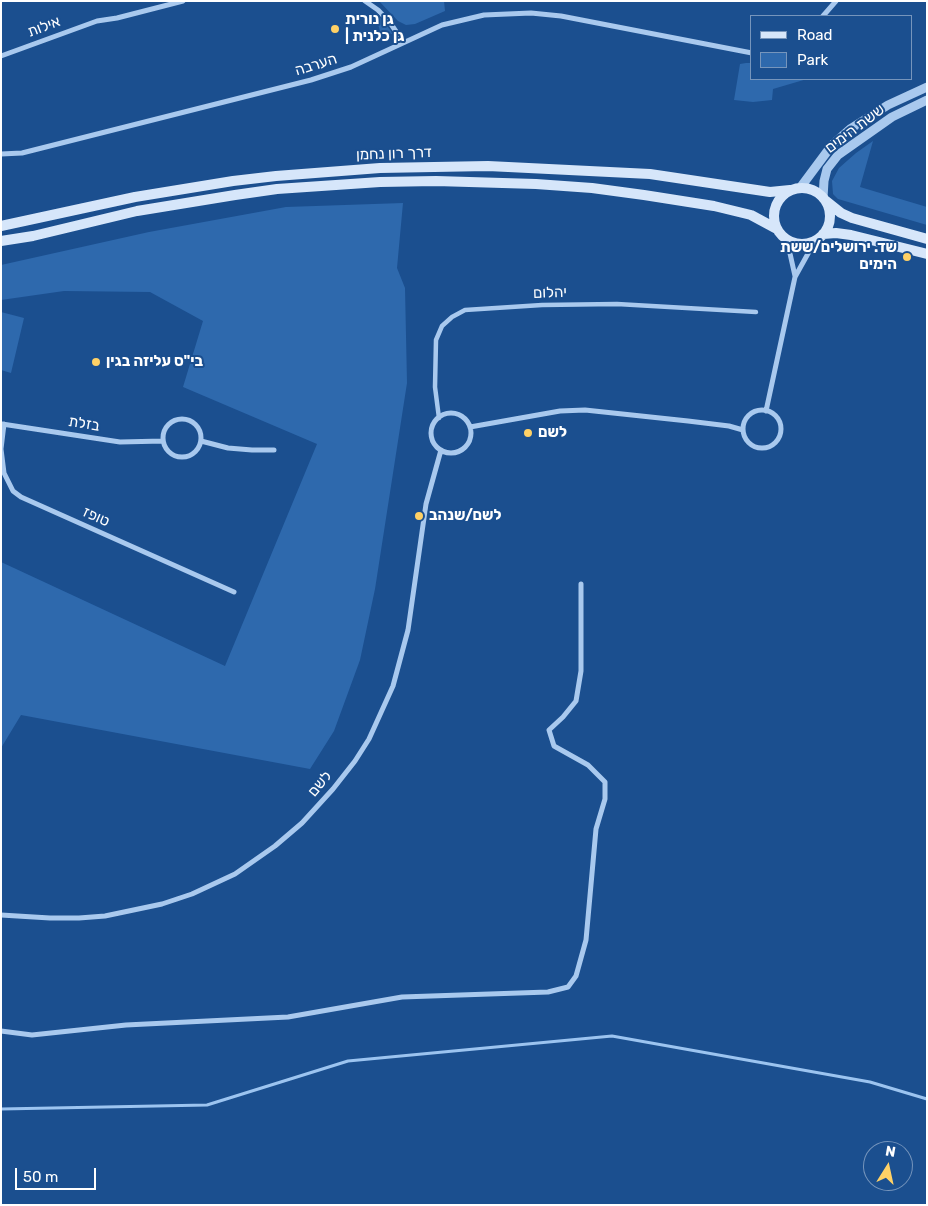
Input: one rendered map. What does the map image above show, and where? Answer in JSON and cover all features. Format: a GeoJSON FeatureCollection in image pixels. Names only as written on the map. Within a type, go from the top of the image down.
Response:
{"type":"FeatureCollection","features":[{"type":"Feature","properties":{"kind":"main road","name":"דרך רון נחמן"},"geometry":{"type":"LineString","coordinates":[[1,226],[135,197],[233,181],[380,168],[488,166],[650,174],[770,192],[795,189]]}},
{"type":"Feature","properties":{"kind":"main road","name":"דרך רון נחמן"},"geometry":{"type":"LineString","coordinates":[[1,241],[33,236],[137,211],[235,194],[277,189],[380,182],[427,181],[536,184],[592,188],[636,194],[714,206],[751,215],[777,229]]}},
{"type":"Feature","properties":{"kind":"main road"},"geometry":{"type":"LineString","coordinates":[[927,239],[840,213],[818,193],[810,189],[795,189],[783,195],[777,202],[774,212],[774,221],[777,229],[787,240],[801,244],[836,233],[927,254]]}},
{"type":"Feature","properties":{"kind":"main road"},"geometry":{"type":"LineString","coordinates":[[819,238],[828,225],[830,213],[824,199]]}},
{"type":"Feature","properties":{"kind":"street","name":"אילות"},"geometry":{"type":"LineString","coordinates":[[1,56],[96,20],[117,18],[183,1]]}},
{"type":"Feature","properties":{"kind":"street"},"geometry":{"type":"LineString","coordinates":[[365,1],[378,10],[391,24],[403,42]]}},
{"type":"Feature","properties":{"kind":"street"},"geometry":{"type":"LineString","coordinates":[[824,15],[836,1]]}},
{"type":"Feature","properties":{"kind":"street","name":"הערבה"},"geometry":{"type":"LineString","coordinates":[[1,154],[22,153],[311,80],[351,67],[442,25],[464,19],[505,13],[561,16],[750,54]]}},
{"type":"Feature","properties":{"kind":"street","name":"ששת הימים"},"geometry":{"type":"LineString","coordinates":[[795,189],[832,145],[850,129],[888,105],[927,87]]}},
{"type":"Feature","properties":{"kind":"street","name":"ששת הימים"},"geometry":{"type":"LineString","coordinates":[[824,199],[824,181],[828,170],[838,155],[892,117],[927,100]]}},
{"type":"Feature","properties":{"kind":"street"},"geometry":{"type":"LineString","coordinates":[[766,411],[795,275],[819,238]]}},
{"type":"Feature","properties":{"kind":"street"},"geometry":{"type":"LineString","coordinates":[[787,240],[795,275]]}},
{"type":"Feature","properties":{"kind":"street","name":"יהלום"},"geometry":{"type":"LineString","coordinates":[[439,418],[435,387],[436,340],[442,326],[452,317],[465,310],[542,305],[617,304],[756,312]]}},
{"type":"Feature","properties":{"kind":"street"},"geometry":{"type":"LineString","coordinates":[[470,427],[560,411],[585,410],[688,420],[743,430]]}},
{"type":"Feature","properties":{"kind":"street"},"geometry":{"type":"LineString","coordinates":[[766,411],[775,416],[781,428],[780,436],[776,442],[770,446],[755,447],[745,438],[743,430],[744,422],[749,416],[755,412],[766,411]]}},
{"type":"Feature","properties":{"kind":"street"},"geometry":{"type":"LineString","coordinates":[[453,413],[462,416],[470,427],[469,440],[463,449],[455,452],[441,450],[431,437],[434,423],[443,415],[453,413]]}},
{"type":"Feature","properties":{"kind":"street"},"geometry":{"type":"LineString","coordinates":[[184,418],[196,424],[201,434],[201,441],[199,448],[194,453],[186,457],[178,457],[166,450],[163,441],[164,429],[171,422],[184,418]]}},
{"type":"Feature","properties":{"kind":"street","name":"בזלת"},"geometry":{"type":"LineString","coordinates":[[2,424],[120,442],[163,441]]}},
{"type":"Feature","properties":{"kind":"street","name":"טופז"},"geometry":{"type":"LineString","coordinates":[[2,424],[1,449],[4,473],[13,491],[21,497],[234,592]]}},
{"type":"Feature","properties":{"kind":"street"},"geometry":{"type":"LineString","coordinates":[[201,441],[228,448],[274,450]]}},
{"type":"Feature","properties":{"kind":"street","name":"לשם"},"geometry":{"type":"LineString","coordinates":[[1,915],[79,918],[105,916],[162,904],[192,894],[235,874],[275,846],[302,823],[355,761],[369,738],[393,686],[408,630],[426,504],[441,450]]}},
{"type":"Feature","properties":{"kind":"street"},"geometry":{"type":"LineString","coordinates":[[1,1031],[32,1036],[126,1025],[288,1017],[402,997],[548,992],[568,987],[576,976],[586,940],[596,829],[605,799],[605,782],[588,765],[554,746],[549,730],[563,718],[576,700],[581,671],[581,584]]}},
{"type":"Feature","properties":{"kind":"green space"},"geometry":{"type":"Polygon","coordinates":[[[379,1],[444,1],[445,11],[415,24],[406,25],[398,21],[379,1]]]}},
{"type":"Feature","properties":{"kind":"green space"},"geometry":{"type":"Polygon","coordinates":[[[378,15],[392,34],[383,35],[380,32],[374,20],[378,15]]]}},
{"type":"Feature","properties":{"kind":"green space"},"geometry":{"type":"Polygon","coordinates":[[[750,63],[750,80],[804,80],[773,89],[772,100],[753,102],[734,100],[740,64],[750,63]]]}},
{"type":"Feature","properties":{"kind":"green space"},"geometry":{"type":"Polygon","coordinates":[[[873,141],[860,187],[927,207],[927,225],[838,199],[833,194],[832,181],[839,168],[873,141]]]}},
{"type":"Feature","properties":{"kind":"green space"},"geometry":{"type":"Polygon","coordinates":[[[403,203],[397,268],[405,288],[407,383],[375,589],[360,660],[334,731],[310,769],[21,715],[1,748],[1,562],[225,666],[317,444],[183,387],[203,321],[150,292],[64,291],[1,300],[1,265],[149,232],[286,207],[403,203]]]}},
{"type":"Feature","properties":{"kind":"green space"},"geometry":{"type":"Polygon","coordinates":[[[1,312],[24,318],[11,373],[1,370],[1,312]]]}},
{"type":"Feature","properties":{"kind":"waterway"},"geometry":{"type":"LineString","coordinates":[[1,1109],[207,1105],[348,1061],[612,1036],[870,1082],[927,1099]]}},
{"type":"Feature","properties":{"kind":"place","name":"גן נורית | גן כלנית"},"geometry":{"type":"Point","coordinates":[335,29]}},
{"type":"Feature","properties":{"kind":"place","name":"שד. ירושלים/ששת הימים"},"geometry":{"type":"Point","coordinates":[907,257]}},
{"type":"Feature","properties":{"kind":"place","name":"בי\"ס עליזה בגין"},"geometry":{"type":"Point","coordinates":[96,362]}},
{"type":"Feature","properties":{"kind":"place","name":"לשם"},"geometry":{"type":"Point","coordinates":[528,433]}},
{"type":"Feature","properties":{"kind":"place","name":"לשם/שנהב"},"geometry":{"type":"Point","coordinates":[419,516]}}]}
